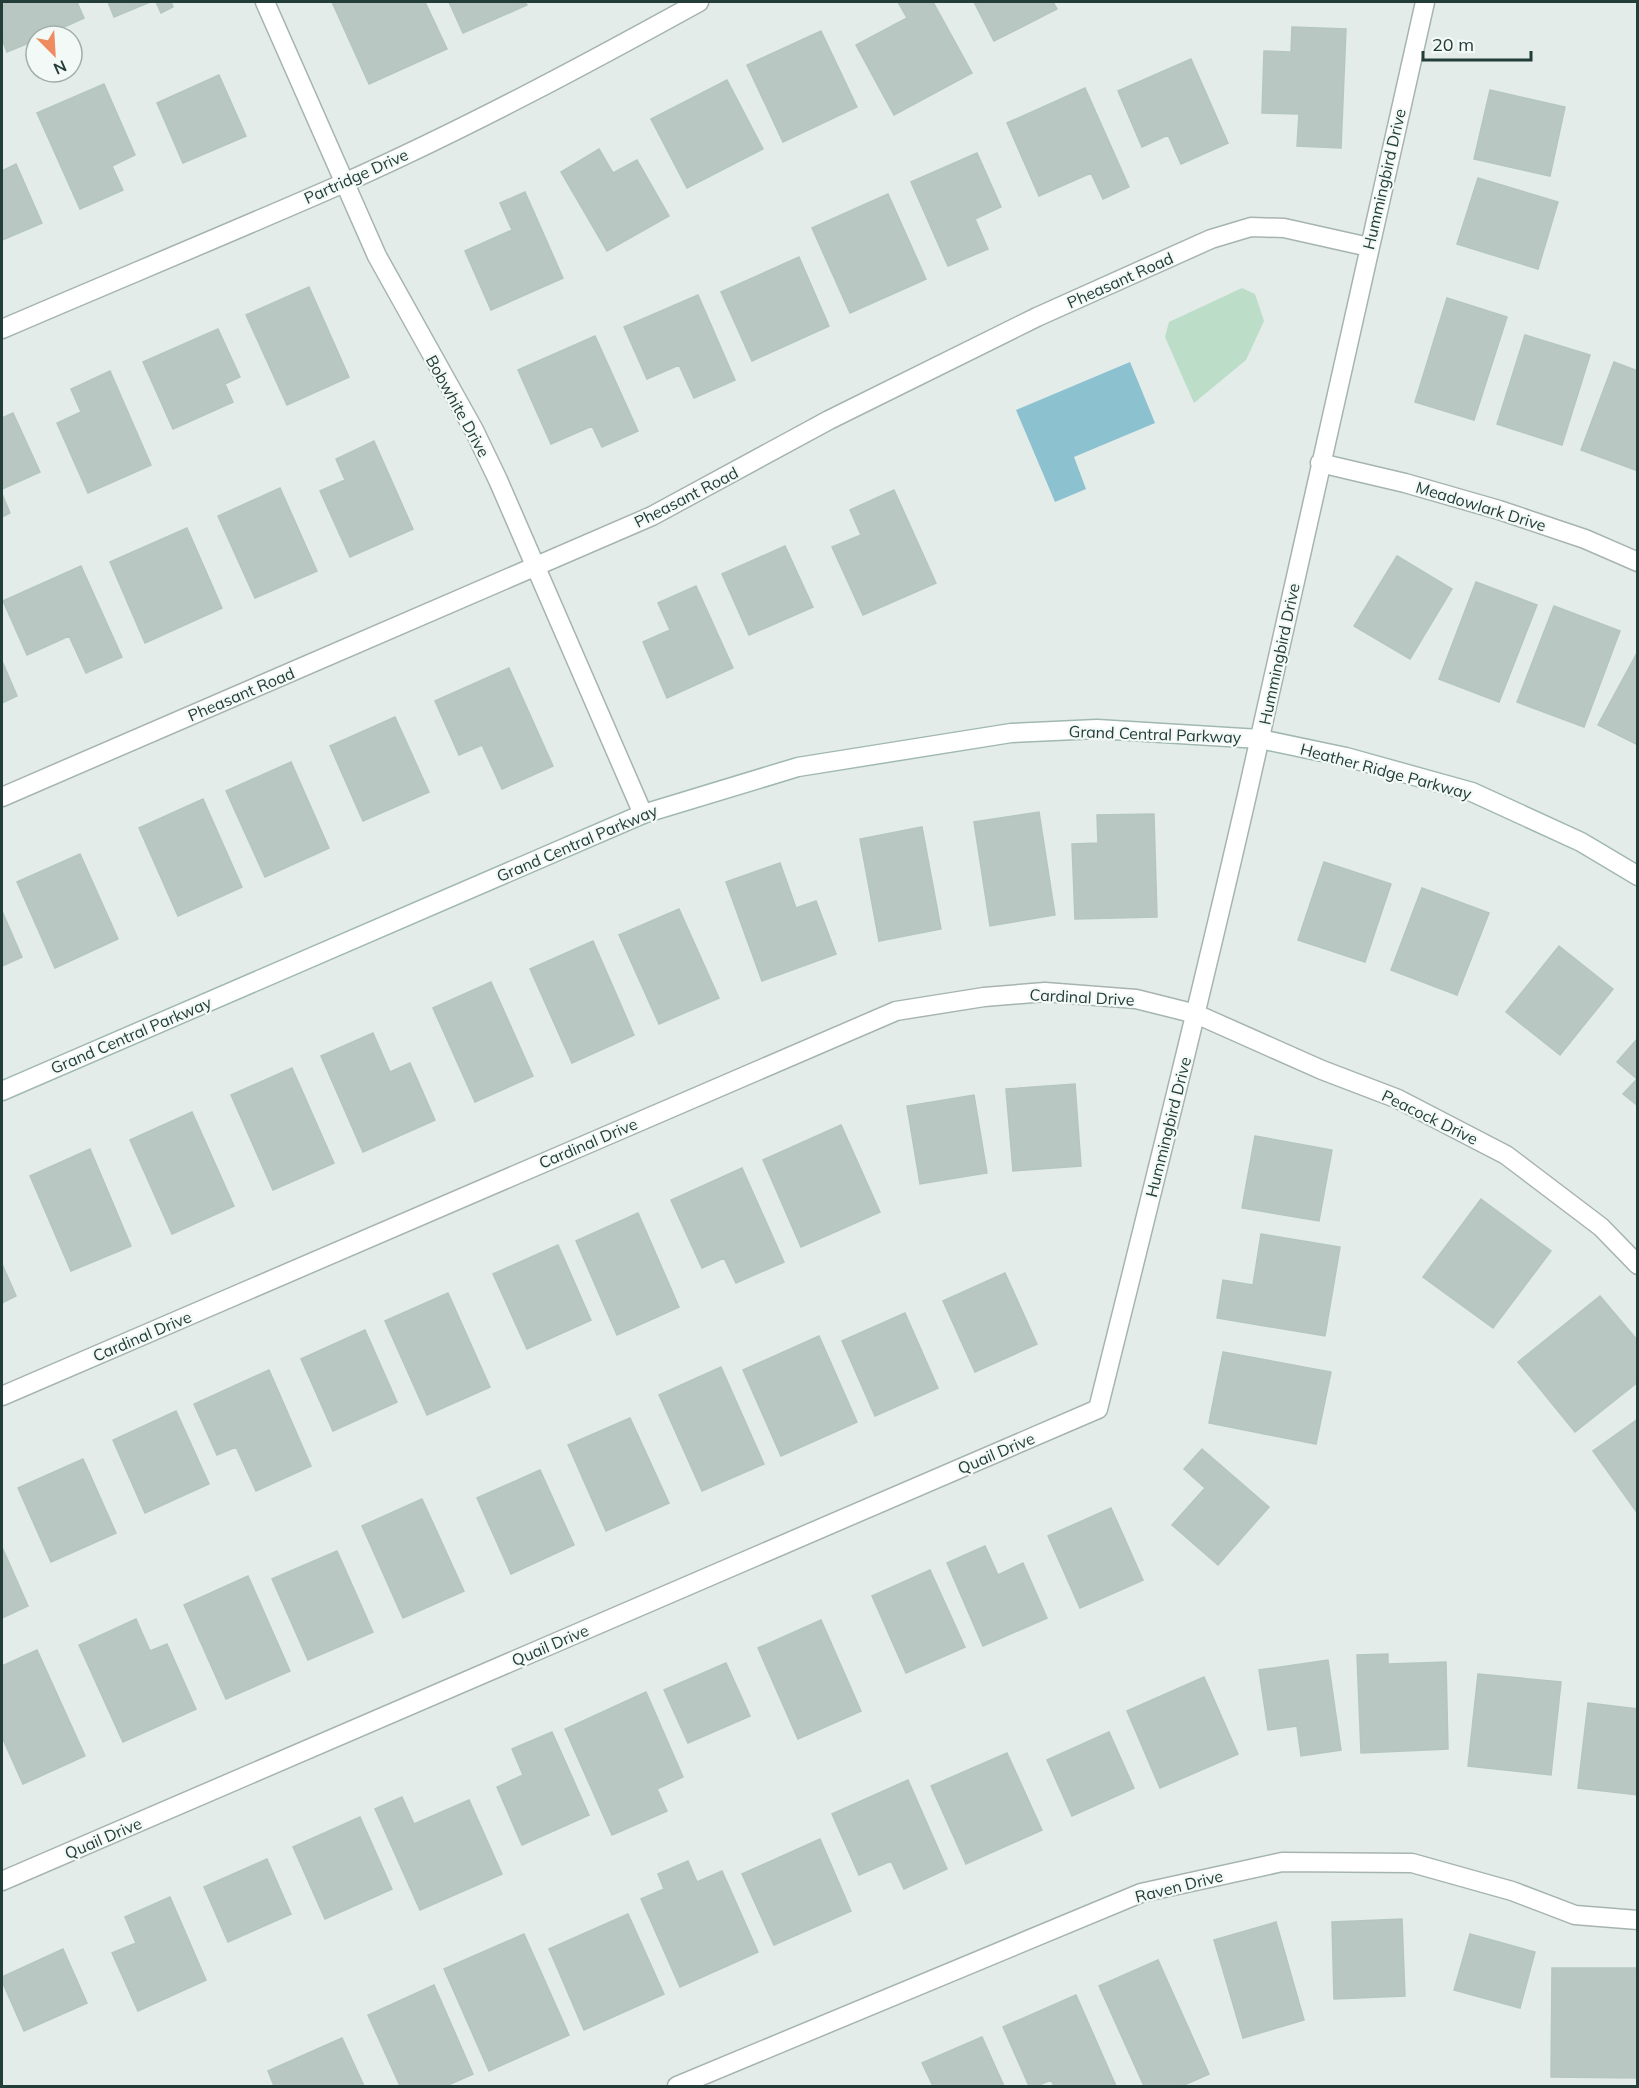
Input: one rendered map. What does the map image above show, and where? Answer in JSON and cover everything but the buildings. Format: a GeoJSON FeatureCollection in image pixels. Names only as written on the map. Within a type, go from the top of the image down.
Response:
{"type":"FeatureCollection","features":[{"type":"Feature","properties":{"kind":"street","name":"Bobwhite Drive"},"geometry":{"type":"LineString","coordinates":[[265,2],[377,256],[474,430],[537,567],[643,814]]}},
{"type":"Feature","properties":{"kind":"street","name":"Partridge Drive"},"geometry":{"type":"LineString","coordinates":[[2,329],[345,182],[436,140],[621,45],[699,2]]}},
{"type":"Feature","properties":{"kind":"street","name":"Hummingbird Drive"},"geometry":{"type":"LineString","coordinates":[[1098,1409],[1196,1014],[1260,739],[1425,2]]}},
{"type":"Feature","properties":{"kind":"street","name":"Pheasant Road"},"geometry":{"type":"LineString","coordinates":[[2,797],[652,516],[830,420],[1037,317],[1211,239],[1251,227],[1284,228],[1369,247]]}},
{"type":"Feature","properties":{"kind":"street","name":"Meadowlark Drive"},"geometry":{"type":"LineString","coordinates":[[1320,464],[1405,483],[1499,510],[1585,539],[1638,562]]}},
{"type":"Feature","properties":{"kind":"street","name":"Grand Central Parkway"},"geometry":{"type":"LineString","coordinates":[[2,1091],[643,814],[798,766],[1011,733],[1097,729],[1260,739]]}},
{"type":"Feature","properties":{"kind":"street","name":"Heather Ridge Parkway"},"geometry":{"type":"LineString","coordinates":[[1260,739],[1346,757],[1472,792],[1581,842],[1638,876]]}},
{"type":"Feature","properties":{"kind":"street","name":"Cardinal Drive"},"geometry":{"type":"LineString","coordinates":[[2,1396],[896,1011],[984,997],[1045,992],[1136,999],[1196,1014]]}},
{"type":"Feature","properties":{"kind":"street","name":"Peacock Drive"},"geometry":{"type":"LineString","coordinates":[[1196,1014],[1322,1070],[1398,1099],[1506,1155],[1601,1227],[1638,1265]]}},
{"type":"Feature","properties":{"kind":"street","name":"Quail Drive"},"geometry":{"type":"LineString","coordinates":[[2,1881],[1098,1409]]}},
{"type":"Feature","properties":{"kind":"street","name":"Raven Drive"},"geometry":{"type":"LineString","coordinates":[[676,2086],[1142,1893],[1282,1862],[1412,1863],[1512,1892],[1575,1915],[1638,1920]]}},
{"type":"Feature","properties":{"kind":"green space"},"geometry":{"type":"Polygon","coordinates":[[[1242,288],[1255,294],[1264,321],[1246,360],[1194,403],[1165,337],[1169,322],[1242,288]]]}},
{"type":"Feature","properties":{"kind":"water"},"geometry":{"type":"Polygon","coordinates":[[[1130,362],[1155,423],[1074,457],[1086,489],[1055,502],[1016,410],[1130,362]]]}}]}
